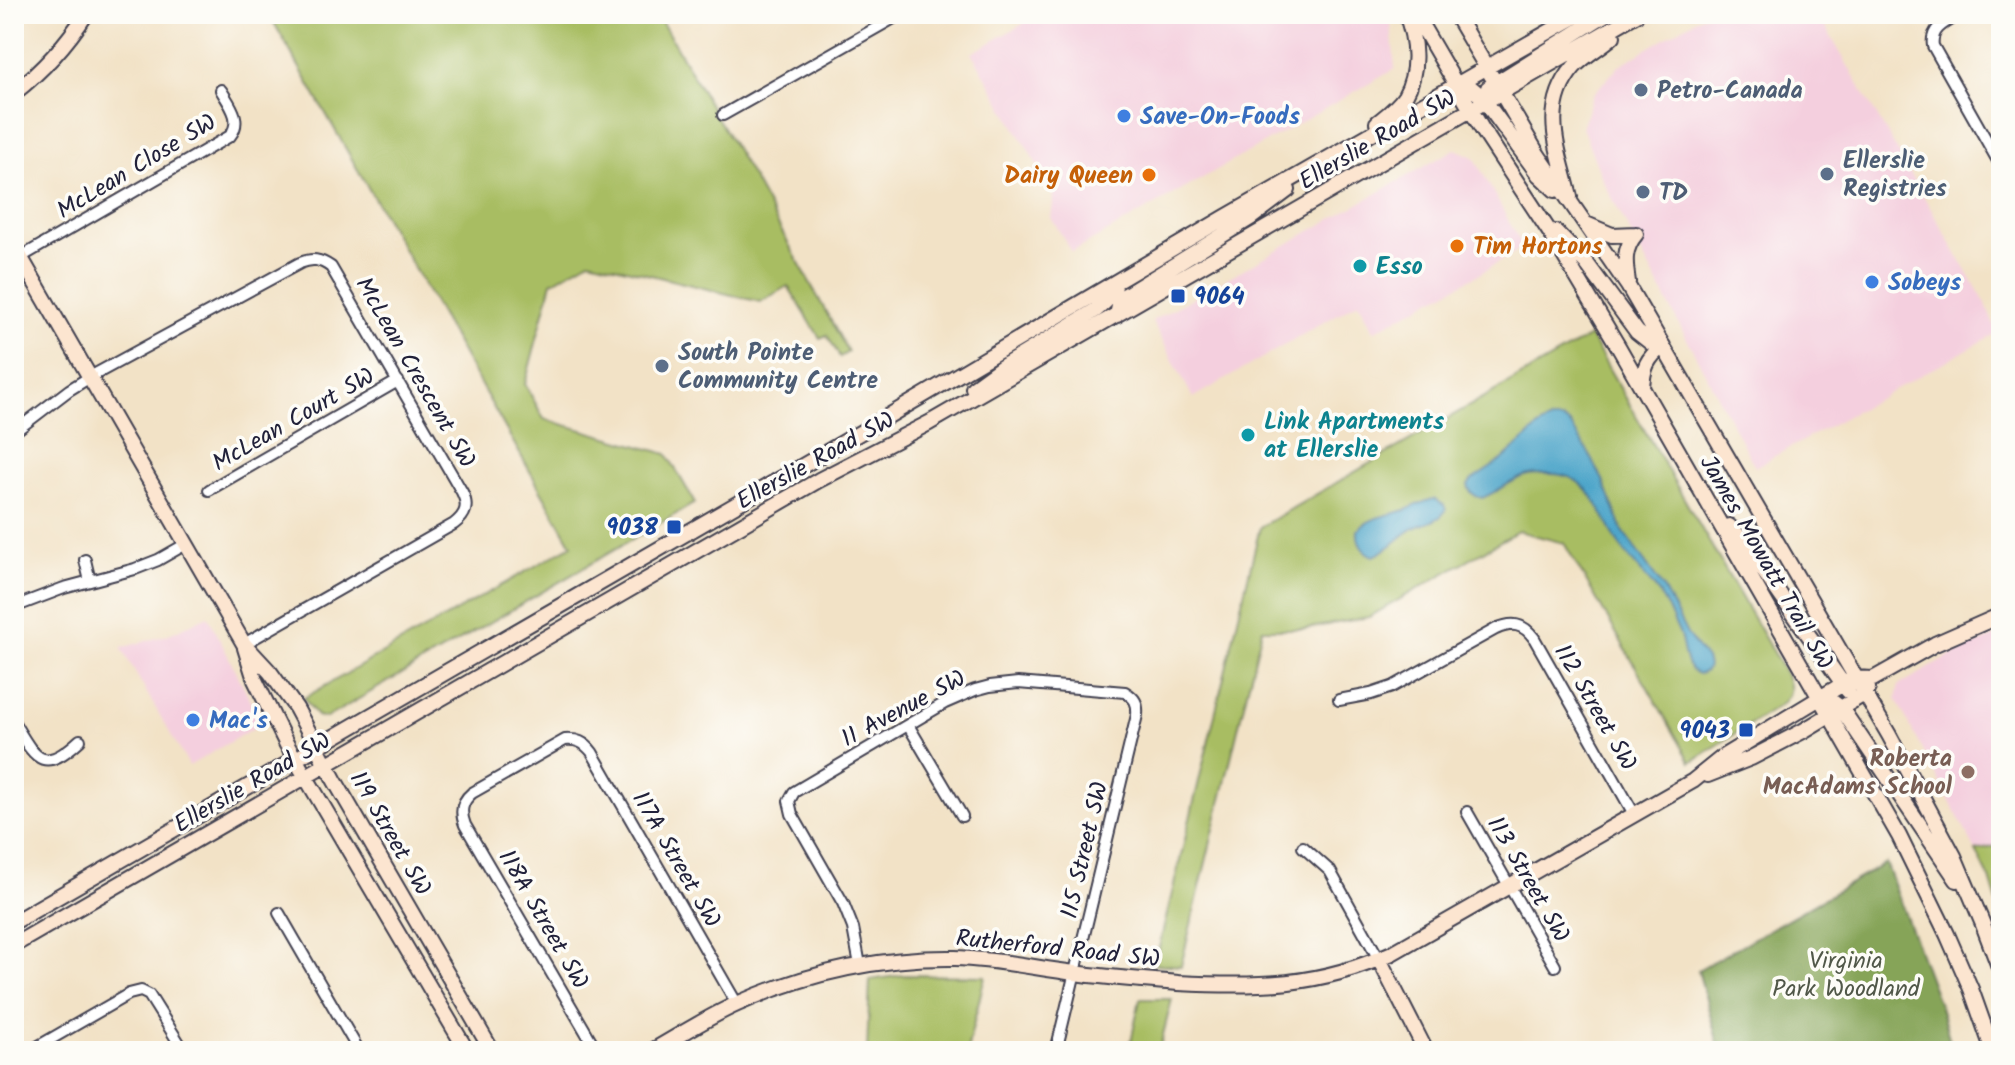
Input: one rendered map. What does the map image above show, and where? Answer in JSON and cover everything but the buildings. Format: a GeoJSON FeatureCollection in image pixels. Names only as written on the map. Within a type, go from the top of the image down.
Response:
{"type":"FeatureCollection","features":[{"type":"Feature","properties":{"kind":"main road"},"geometry":{"type":"LineString","coordinates":[[14,93],[61,50],[86,14]]}},
{"type":"Feature","properties":{"kind":"main road"},"geometry":{"type":"LineString","coordinates":[[1340,152],[1404,98],[1414,68],[1411,27],[1406,14]]}},
{"type":"Feature","properties":{"kind":"main road","name":"James Mowatt Trail SW"},"geometry":{"type":"LineString","coordinates":[[1415,14],[1570,265],[1820,697],[1836,711],[1924,885],[1971,989],[1993,1051]]}},
{"type":"Feature","properties":{"kind":"main road","name":"James Mowatt Trail SW"},"geometry":{"type":"LineString","coordinates":[[1455,14],[1538,155],[1628,286],[1849,681],[1864,694],[1926,801],[1976,906],[2001,972]]}},
{"type":"Feature","properties":{"kind":"main road"},"geometry":{"type":"LineString","coordinates":[[1467,35],[1483,50],[1500,51],[1565,14]]}},
{"type":"Feature","properties":{"kind":"main road","name":"Ellerslie Road SW"},"geometry":{"type":"LineString","coordinates":[[14,922],[1580,14]]}},
{"type":"Feature","properties":{"kind":"main road"},"geometry":{"type":"LineString","coordinates":[[1498,88],[1606,14]]}},
{"type":"Feature","properties":{"kind":"main road"},"geometry":{"type":"LineString","coordinates":[[1498,88],[1635,15]]}},
{"type":"Feature","properties":{"kind":"main road"},"geometry":{"type":"LineString","coordinates":[[1572,205],[1555,141],[1553,109],[1557,96],[1575,66],[1606,43],[1635,15]]}},
{"type":"Feature","properties":{"kind":"main road"},"geometry":{"type":"LineString","coordinates":[[1457,85],[1469,86],[1484,99],[1539,175],[1572,205]]}},
{"type":"Feature","properties":{"kind":"main road","name":"Ellerslie Road SW"},"geometry":{"type":"LineString","coordinates":[[14,945],[819,480],[929,423],[1472,110],[1484,99],[1486,89],[1498,88]]}},
{"type":"Feature","properties":{"kind":"main road"},"geometry":{"type":"LineString","coordinates":[[1117,315],[1124,296],[1252,217],[1284,194],[1311,168]]}},
{"type":"Feature","properties":{"kind":"main road"},"geometry":{"type":"LineString","coordinates":[[1539,216],[1587,264],[1637,332],[1651,343],[1663,346]]}},
{"type":"Feature","properties":{"kind":"main road"},"geometry":{"type":"LineString","coordinates":[[1585,224],[1612,235],[1636,234],[1626,250],[1628,286]]}},
{"type":"Feature","properties":{"kind":"main road","name":"119 Street SW"},"geometry":{"type":"LineString","coordinates":[[17,251],[244,644],[270,672],[296,708],[492,1051]]}},
{"type":"Feature","properties":{"kind":"main road"},"geometry":{"type":"LineString","coordinates":[[929,423],[1002,367],[1096,310],[1109,299],[1116,282]]}},
{"type":"Feature","properties":{"kind":"main road"},"geometry":{"type":"LineString","coordinates":[[1642,388],[1647,362],[1663,346]]}},
{"type":"Feature","properties":{"kind":"main road"},"geometry":{"type":"LineString","coordinates":[[1710,506],[1738,535],[1849,681],[1873,679],[1935,644],[2001,615]]}},
{"type":"Feature","properties":{"kind":"main road","name":"119 Street SW"},"geometry":{"type":"LineString","coordinates":[[244,644],[255,680],[305,777],[467,1051]]}},
{"type":"Feature","properties":{"kind":"main road","name":"Rutherford Road SW"},"geometry":{"type":"LineString","coordinates":[[652,1051],[737,1004],[796,981],[860,965],[957,958],[1134,980],[1256,986],[1312,980],[1346,971],[1379,959],[1693,781],[1751,758],[1803,731],[1864,694],[1873,679]]}},
{"type":"Feature","properties":{"kind":"main road","name":"Rutherford Road SW"},"geometry":{"type":"LineString","coordinates":[[1693,781],[1724,756],[1849,681]]}},
{"type":"Feature","properties":{"kind":"main road"},"geometry":{"type":"LineString","coordinates":[[1836,711],[1976,906]]}},
{"type":"Feature","properties":{"kind":"main road"},"geometry":{"type":"LineString","coordinates":[[1379,959],[1426,1051]]}},
{"type":"Feature","properties":{"kind":"street"},"geometry":{"type":"LineString","coordinates":[[723,115],[901,14]]}},
{"type":"Feature","properties":{"kind":"street"},"geometry":{"type":"LineString","coordinates":[[1960,14],[1936,30],[1932,35],[1933,46],[2001,165]]}},
{"type":"Feature","properties":{"kind":"street","name":"McLean Close SW"},"geometry":{"type":"LineString","coordinates":[[17,251],[230,136],[236,127],[236,117],[221,90]]}},
{"type":"Feature","properties":{"kind":"street","name":"McLean Crescent SW"},"geometry":{"type":"LineString","coordinates":[[90,377],[300,263],[314,259],[325,263],[336,273],[462,492],[466,506],[463,516],[454,524],[244,644]]}},
{"type":"Feature","properties":{"kind":"street"},"geometry":{"type":"LineString","coordinates":[[14,432],[90,377]]}},
{"type":"Feature","properties":{"kind":"street","name":"McLean Court SW"},"geometry":{"type":"LineString","coordinates":[[209,490],[398,381]]}},
{"type":"Feature","properties":{"kind":"street"},"geometry":{"type":"LineString","coordinates":[[14,607],[42,595],[150,563],[186,544]]}},
{"type":"Feature","properties":{"kind":"street"},"geometry":{"type":"LineString","coordinates":[[85,560],[90,581]]}},
{"type":"Feature","properties":{"kind":"street","name":"112 Street SW"},"geometry":{"type":"LineString","coordinates":[[1339,700],[1392,687],[1496,629],[1519,624],[1534,638],[1634,814]]}},
{"type":"Feature","properties":{"kind":"street","name":"11 Avenue SW"},"geometry":{"type":"LineString","coordinates":[[860,965],[853,928],[843,903],[792,814],[791,795],[960,696],[990,686],[1006,684],[1119,691],[1130,695],[1138,705]]}},
{"type":"Feature","properties":{"kind":"street","name":"115 Street SW"},"geometry":{"type":"LineString","coordinates":[[1056,1051],[1138,705]]}},
{"type":"Feature","properties":{"kind":"street"},"geometry":{"type":"LineString","coordinates":[[14,723],[31,752],[39,758],[54,758],[80,740]]}},
{"type":"Feature","properties":{"kind":"street"},"geometry":{"type":"LineString","coordinates":[[908,725],[962,816]]}},
{"type":"Feature","properties":{"kind":"street","name":"118A Street SW"},"geometry":{"type":"LineString","coordinates":[[577,739],[559,743],[472,793],[462,806],[465,825],[597,1051]]}},
{"type":"Feature","properties":{"kind":"street","name":"117A Street SW"},"geometry":{"type":"LineString","coordinates":[[577,739],[592,752],[737,1004]]}},
{"type":"Feature","properties":{"kind":"street","name":"113 Street SW"},"geometry":{"type":"LineString","coordinates":[[1467,812],[1555,966]]}},
{"type":"Feature","properties":{"kind":"street"},"geometry":{"type":"LineString","coordinates":[[1303,847],[1330,871],[1379,959]]}},
{"type":"Feature","properties":{"kind":"street"},"geometry":{"type":"LineString","coordinates":[[279,913],[359,1051]]}},
{"type":"Feature","properties":{"kind":"street"},"geometry":{"type":"LineString","coordinates":[[30,1051],[129,994],[141,991],[149,995],[184,1051]]}},
{"type":"Feature","properties":{"kind":"shaded area"},"geometry":{"type":"Polygon","coordinates":[[[1025,14],[1386,14],[1391,23],[1395,69],[1072,252],[1051,218],[1054,194],[972,53],[1023,24],[1025,14]]]}},
{"type":"Feature","properties":{"kind":"shaded area"},"geometry":{"type":"Polygon","coordinates":[[[1705,14],[1818,14],[1986,304],[1997,333],[1755,467],[1603,181],[1582,127],[1593,94],[1620,65],[1705,14]]]}},
{"type":"Feature","properties":{"kind":"shaded area"},"geometry":{"type":"Polygon","coordinates":[[[1455,149],[1474,157],[1523,247],[1374,331],[1359,302],[1193,398],[1152,321],[1455,149]]]}},
{"type":"Feature","properties":{"kind":"shaded area"},"geometry":{"type":"Polygon","coordinates":[[[208,616],[262,723],[189,766],[121,648],[167,635],[208,616]]]}},
{"type":"Feature","properties":{"kind":"shaded area","name":"Roberta MacAdams School"},"geometry":{"type":"Polygon","coordinates":[[[2001,634],[2001,845],[1976,851],[1896,699],[1899,685],[1961,650],[2001,634]]]}},
{"type":"Feature","properties":{"kind":"green space"},"geometry":{"type":"Polygon","coordinates":[[[269,14],[657,14],[753,179],[848,352],[840,357],[827,335],[820,338],[788,286],[760,302],[590,260],[552,282],[525,384],[544,419],[667,454],[695,503],[326,718],[317,716],[304,698],[572,545],[269,14]]]}},
{"type":"Feature","properties":{"kind":"green space"},"geometry":{"type":"Polygon","coordinates":[[[1590,336],[1785,673],[1789,686],[1787,698],[1691,762],[1564,543],[1518,531],[1369,617],[1305,629],[1262,629],[1181,966],[1155,964],[1260,527],[1590,336]]]}},
{"type":"Feature","properties":{"kind":"green space"},"geometry":{"type":"Polygon","coordinates":[[[2001,845],[2001,915],[1990,879],[1976,851],[2001,845]]]}},
{"type":"Feature","properties":{"kind":"green space","name":"Virginia Park Woodland"},"geometry":{"type":"Polygon","coordinates":[[[1886,863],[1940,1007],[1953,1051],[1720,1051],[1698,970],[1886,863]]]}},
{"type":"Feature","properties":{"kind":"green space"},"geometry":{"type":"Polygon","coordinates":[[[904,975],[985,976],[967,1051],[867,1051],[870,980],[904,975]]]}},
{"type":"Feature","properties":{"kind":"green space"},"geometry":{"type":"Polygon","coordinates":[[[1140,999],[1172,999],[1159,1051],[1129,1051],[1140,999]]]}},
{"type":"Feature","properties":{"kind":"water"},"geometry":{"type":"Polygon","coordinates":[[[1551,420],[1569,423],[1587,450],[1603,480],[1623,531],[1663,588],[1687,634],[1706,659],[1706,671],[1699,674],[1690,668],[1679,633],[1663,600],[1621,547],[1594,499],[1576,481],[1565,476],[1534,474],[1519,478],[1482,498],[1470,490],[1468,485],[1472,480],[1551,420]]]}},
{"type":"Feature","properties":{"kind":"water"},"geometry":{"type":"Polygon","coordinates":[[[1434,499],[1446,510],[1438,518],[1412,529],[1373,556],[1365,552],[1358,538],[1358,530],[1369,521],[1434,499]]]}},
{"type":"Feature","properties":{"kind":"place","name":"Petro-Canada"},"geometry":{"type":"Point","coordinates":[1641,90]}},
{"type":"Feature","properties":{"kind":"place","name":"Save-On-Foods"},"geometry":{"type":"Point","coordinates":[1124,116]}},
{"type":"Feature","properties":{"kind":"place","name":"Ellerslie Registries"},"geometry":{"type":"Point","coordinates":[1827,174]}},
{"type":"Feature","properties":{"kind":"place","name":"Dairy Queen"},"geometry":{"type":"Point","coordinates":[1149,175]}},
{"type":"Feature","properties":{"kind":"place","name":"TD"},"geometry":{"type":"Point","coordinates":[1643,192]}},
{"type":"Feature","properties":{"kind":"place","name":"Tim Hortons"},"geometry":{"type":"Point","coordinates":[1457,246]}},
{"type":"Feature","properties":{"kind":"place","name":"Esso"},"geometry":{"type":"Point","coordinates":[1360,266]}},
{"type":"Feature","properties":{"kind":"place","name":"Sobeys"},"geometry":{"type":"Point","coordinates":[1872,282]}},
{"type":"Feature","properties":{"kind":"place","name":"9064"},"geometry":{"type":"Point","coordinates":[1178,296]}},
{"type":"Feature","properties":{"kind":"place","name":"South Pointe Community Centre"},"geometry":{"type":"Point","coordinates":[662,366]}},
{"type":"Feature","properties":{"kind":"place","name":"Link Apartments at Ellerslie"},"geometry":{"type":"Point","coordinates":[1248,435]}},
{"type":"Feature","properties":{"kind":"place","name":"9038"},"geometry":{"type":"Point","coordinates":[674,527]}},
{"type":"Feature","properties":{"kind":"place","name":"Mac's"},"geometry":{"type":"Point","coordinates":[193,720]}},
{"type":"Feature","properties":{"kind":"place","name":"9043"},"geometry":{"type":"Point","coordinates":[1746,730]}},
{"type":"Feature","properties":{"kind":"place","name":"Roberta MacAdams School"},"geometry":{"type":"Point","coordinates":[1968,772]}}]}
